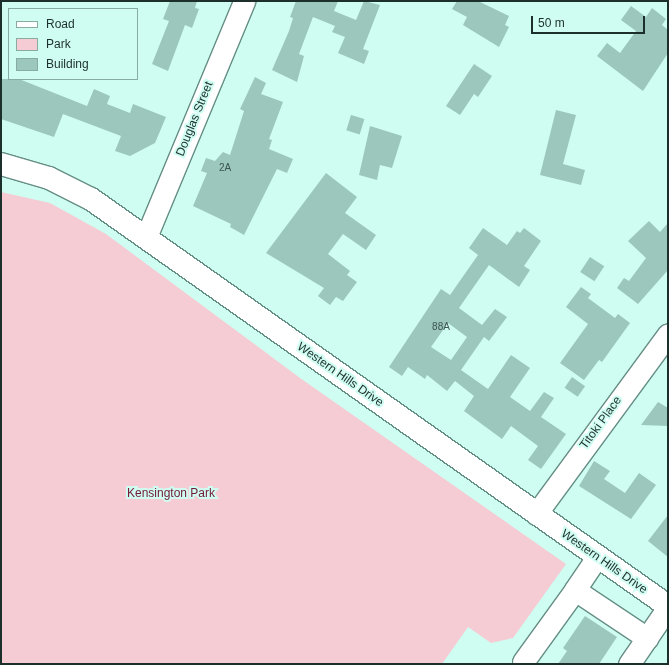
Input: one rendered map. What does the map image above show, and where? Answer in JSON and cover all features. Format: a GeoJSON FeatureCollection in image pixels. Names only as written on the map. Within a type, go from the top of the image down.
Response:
{"type":"FeatureCollection","features":[{"type":"Feature","properties":{"kind":"highway","name":"Western Hills Drive"},"geometry":{"type":"LineString","coordinates":[[1,164],[70,188],[146,237],[668,607]]}},
{"type":"Feature","properties":{"kind":"street","name":"Douglas Street"},"geometry":{"type":"LineString","coordinates":[[146,237],[244,1]]}},
{"type":"Feature","properties":{"kind":"street","name":"Titoki Place"},"geometry":{"type":"LineString","coordinates":[[536,514],[668,334]]}},
{"type":"Feature","properties":{"kind":"street"},"geometry":{"type":"LineString","coordinates":[[523,662],[598,557]]}},
{"type":"Feature","properties":{"kind":"street"},"geometry":{"type":"LineString","coordinates":[[575,590],[647,638]]}},
{"type":"Feature","properties":{"kind":"street"},"geometry":{"type":"LineString","coordinates":[[629,664],[668,607]]}},
{"type":"Feature","properties":{"kind":"green space","name":"Kensington Park"},"geometry":{"type":"Polygon","coordinates":[[[1,192],[50,203],[106,234],[300,378],[566,564],[513,638],[491,643],[468,627],[442,664],[1,664],[1,192]]]}},
{"type":"Feature","properties":{"kind":"building"},"geometry":{"type":"Polygon","coordinates":[[[170,1],[197,1],[195,8],[199,9],[192,28],[185,25],[168,71],[152,64],[169,21],[163,19],[170,1]]]}},
{"type":"Feature","properties":{"kind":"building"},"geometry":{"type":"Polygon","coordinates":[[[296,1],[338,1],[334,11],[356,20],[364,1],[380,5],[363,49],[369,51],[364,64],[338,53],[345,37],[332,32],[335,26],[313,17],[299,54],[304,56],[297,82],[272,70],[289,31],[293,18],[290,17],[296,1]]]}},
{"type":"Feature","properties":{"kind":"building"},"geometry":{"type":"Polygon","coordinates":[[[457,1],[478,1],[509,16],[505,25],[509,27],[499,47],[463,25],[467,17],[452,9],[457,1]]]}},
{"type":"Feature","properties":{"kind":"building"},"geometry":{"type":"Polygon","coordinates":[[[631,6],[646,17],[652,8],[666,19],[662,25],[668,30],[668,53],[643,91],[597,56],[607,43],[620,53],[636,31],[621,20],[631,6]]]}},
{"type":"Feature","properties":{"kind":"building"},"geometry":{"type":"Polygon","coordinates":[[[474,64],[492,76],[478,97],[474,94],[460,115],[446,106],[474,64]]]}},
{"type":"Feature","properties":{"kind":"building"},"geometry":{"type":"Polygon","coordinates":[[[255,77],[266,83],[261,94],[283,102],[269,139],[272,140],[269,149],[293,159],[287,173],[277,169],[244,235],[230,227],[231,224],[193,206],[207,173],[201,171],[206,158],[215,161],[223,152],[230,155],[244,111],[240,109],[255,77]]]}},
{"type":"Feature","properties":{"kind":"building"},"geometry":{"type":"Polygon","coordinates":[[[1,79],[22,80],[87,106],[94,89],[110,96],[107,104],[130,113],[133,104],[166,117],[155,143],[130,156],[115,151],[121,136],[63,114],[54,137],[1,119],[1,79]]]}},
{"type":"Feature","properties":{"kind":"building"},"geometry":{"type":"Polygon","coordinates":[[[556,110],[576,115],[563,164],[585,170],[581,185],[540,175],[556,110]]]}},
{"type":"Feature","properties":{"kind":"building"},"geometry":{"type":"Polygon","coordinates":[[[351,115],[364,119],[360,134],[346,130],[351,115]]]}},
{"type":"Feature","properties":{"kind":"building"},"geometry":{"type":"Polygon","coordinates":[[[370,126],[402,136],[392,168],[380,165],[377,180],[359,175],[370,126]]]}},
{"type":"Feature","properties":{"kind":"building"},"geometry":{"type":"Polygon","coordinates":[[[326,173],[357,197],[345,213],[376,235],[366,250],[343,234],[328,254],[350,271],[347,275],[357,282],[343,301],[336,297],[330,305],[318,296],[324,288],[266,253],[326,173]]]}},
{"type":"Feature","properties":{"kind":"building"},"geometry":{"type":"Polygon","coordinates":[[[649,221],[660,232],[668,223],[668,270],[638,304],[617,288],[624,278],[629,281],[646,258],[628,241],[649,221]]]}},
{"type":"Feature","properties":{"kind":"building"},"geometry":{"type":"Polygon","coordinates":[[[483,228],[507,245],[517,231],[520,233],[524,228],[541,241],[524,266],[530,270],[519,287],[489,265],[459,308],[482,325],[495,309],[507,317],[489,341],[484,337],[461,370],[488,389],[511,355],[530,368],[510,397],[530,411],[544,392],[554,398],[541,417],[566,434],[541,469],[528,460],[538,446],[511,426],[502,439],[464,411],[474,396],[455,381],[447,391],[427,375],[425,379],[408,367],[402,376],[389,367],[441,289],[450,295],[478,255],[469,248],[483,228]],[[448,323],[431,347],[451,360],[467,337],[448,323]]]}},
{"type":"Feature","properties":{"kind":"building"},"geometry":{"type":"Polygon","coordinates":[[[590,257],[604,266],[594,281],[580,272],[590,257]]]}},
{"type":"Feature","properties":{"kind":"building"},"geometry":{"type":"Polygon","coordinates":[[[581,287],[591,294],[588,298],[615,318],[618,314],[630,323],[602,362],[599,360],[584,380],[560,363],[588,324],[566,307],[581,287]]]}},
{"type":"Feature","properties":{"kind":"building"},"geometry":{"type":"Polygon","coordinates":[[[572,377],[585,386],[578,397],[565,388],[572,377]]]}},
{"type":"Feature","properties":{"kind":"building"},"geometry":{"type":"Polygon","coordinates":[[[658,402],[668,408],[668,426],[641,425],[658,402]]]}},
{"type":"Feature","properties":{"kind":"building"},"geometry":{"type":"Polygon","coordinates":[[[594,461],[610,471],[604,479],[625,493],[639,473],[656,485],[631,519],[579,486],[594,461]]]}},
{"type":"Feature","properties":{"kind":"building"},"geometry":{"type":"Polygon","coordinates":[[[668,515],[668,557],[648,541],[668,515]]]}},
{"type":"Feature","properties":{"kind":"building"},"geometry":{"type":"Polygon","coordinates":[[[585,616],[617,637],[599,664],[558,664],[567,651],[563,648],[585,616]]]}}]}
